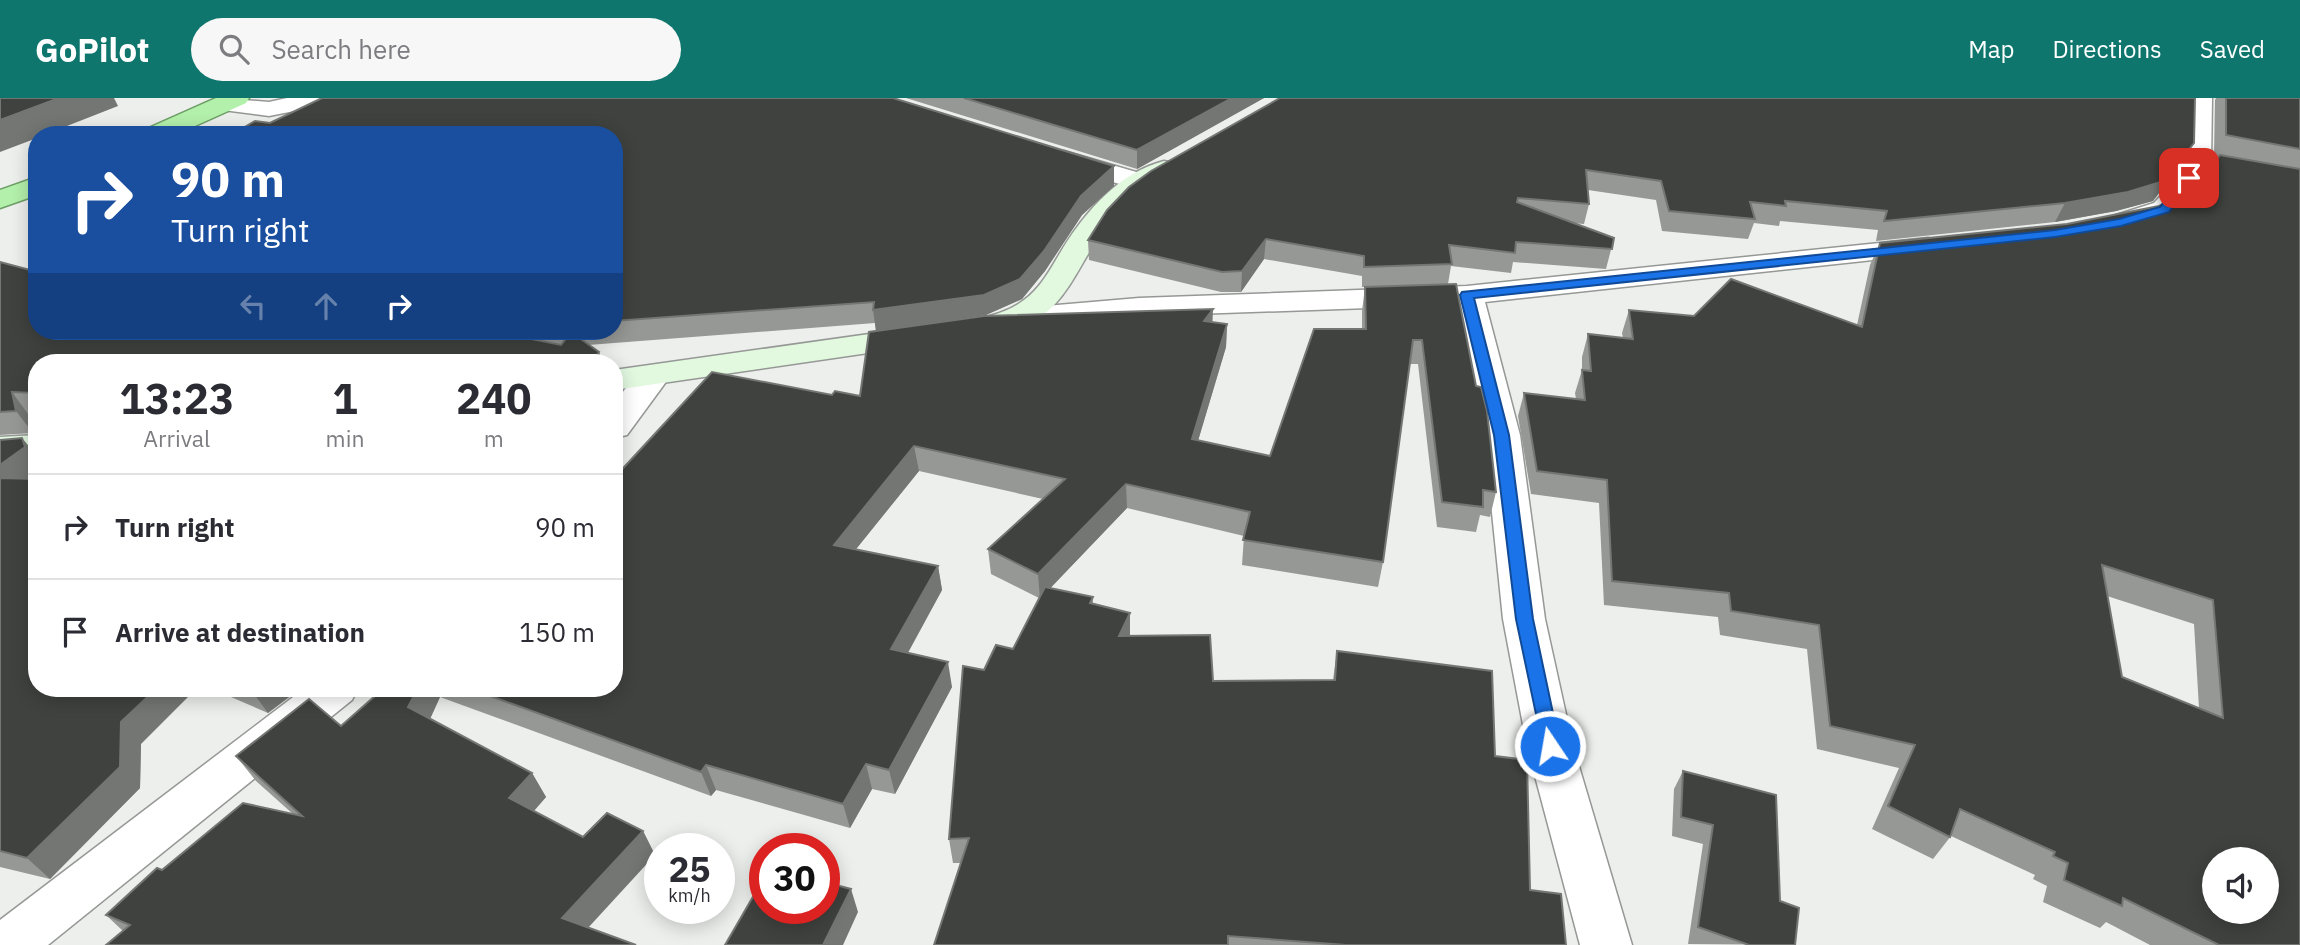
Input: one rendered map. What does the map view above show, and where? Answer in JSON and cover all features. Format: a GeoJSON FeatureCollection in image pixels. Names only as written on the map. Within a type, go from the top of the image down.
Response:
{"type":"FeatureCollection","features":[{"type":"Feature","properties":{"kind":"highway"},"geometry":{"type":"LineString","coordinates":[[174,126],[231,101]]}},
{"type":"Feature","properties":{"kind":"highway"},"geometry":{"type":"LineString","coordinates":[[0,201],[28,189]]}},
{"type":"Feature","properties":{"kind":"main road"},"geometry":{"type":"LineString","coordinates":[[623,379],[988,327],[1021,318],[1050,295],[1093,224],[1118,198],[1185,156]]}},
{"type":"Feature","properties":{"kind":"main road"},"geometry":{"type":"LineString","coordinates":[[0,449],[28,447]]}},
{"type":"Feature","properties":{"kind":"street"},"geometry":{"type":"LineString","coordinates":[[231,101],[270,109],[326,98]]}},
{"type":"Feature","properties":{"kind":"street"},"geometry":{"type":"LineString","coordinates":[[2095,227],[2164,209],[2211,166],[2200,98]]}},
{"type":"Feature","properties":{"kind":"street"},"geometry":{"type":"LineString","coordinates":[[1040,152],[1140,182]]}},
{"type":"Feature","properties":{"kind":"street"},"geometry":{"type":"LineString","coordinates":[[1021,318],[1139,307],[1467,295],[1960,244]]}},
{"type":"Feature","properties":{"kind":"street"},"geometry":{"type":"LineString","coordinates":[[1467,295],[1502,435],[1524,619],[1550,746],[1606,945]]}},
{"type":"Feature","properties":{"kind":"street"},"geometry":{"type":"LineString","coordinates":[[623,415],[654,375]]}},
{"type":"Feature","properties":{"kind":"street"},"geometry":{"type":"LineString","coordinates":[[8,945],[325,697]]}},
{"type":"Feature","properties":{"kind":"building"},"geometry":{"type":"Polygon","coordinates":[[[0,98],[59,98],[0,120],[0,98]]]}},
{"type":"Feature","properties":{"kind":"building"},"geometry":{"type":"Polygon","coordinates":[[[322,98],[893,98],[1114,166],[1081,196],[1044,251],[1020,279],[984,295],[873,310],[874,302],[623,320],[623,126],[246,126],[255,121],[270,123],[322,98]]]}},
{"type":"Feature","properties":{"kind":"building"},"geometry":{"type":"Polygon","coordinates":[[[964,98],[1232,98],[1137,150],[964,98]]]}},
{"type":"Feature","properties":{"kind":"building"},"geometry":{"type":"Polygon","coordinates":[[[1280,98],[2195,98],[2194,143],[2164,181],[2128,192],[2065,203],[1884,221],[1887,211],[1785,201],[1786,206],[1750,202],[1755,219],[1669,211],[1661,181],[1586,170],[1589,204],[1518,198],[1517,202],[1614,238],[1612,249],[1516,242],[1515,253],[1449,245],[1452,264],[1364,267],[1364,256],[1266,239],[1242,271],[1222,272],[1088,240],[1107,210],[1129,187],[1151,171],[1280,98]]]}},
{"type":"Feature","properties":{"kind":"building"},"geometry":{"type":"Polygon","coordinates":[[[2226,98],[2300,98],[2300,149],[2226,135],[2226,98]]]}},
{"type":"Feature","properties":{"kind":"building"},"geometry":{"type":"Polygon","coordinates":[[[2220,155],[2300,169],[2300,945],[2219,945],[2123,898],[2122,906],[2064,880],[2068,863],[2053,856],[2055,852],[1960,809],[1950,837],[1888,806],[1915,745],[1830,726],[1819,625],[1731,611],[1729,593],[1612,581],[1607,480],[1537,471],[1524,393],[1585,400],[1582,370],[1591,371],[1588,334],[1633,339],[1629,310],[1694,316],[1731,279],[1862,327],[1880,243],[2067,224],[2159,206],[2192,192],[2220,155]],[[2102,565],[2122,677],[2223,718],[2213,600],[2102,565]]]}},
{"type":"Feature","properties":{"kind":"building"},"geometry":{"type":"Polygon","coordinates":[[[0,262],[28,269],[28,340],[536,340],[561,345],[565,340],[582,340],[599,352],[28,354],[28,393],[12,392],[16,411],[0,412],[0,262]]]}},
{"type":"Feature","properties":{"kind":"building"},"geometry":{"type":"Polygon","coordinates":[[[1456,284],[1476,386],[1481,387],[1487,411],[1496,492],[1483,490],[1483,507],[1442,502],[1422,340],[1413,340],[1383,562],[1243,540],[1250,512],[1126,484],[1038,574],[988,549],[1065,479],[914,446],[834,545],[938,566],[891,649],[948,662],[889,770],[866,764],[843,804],[706,765],[701,772],[493,697],[623,697],[623,468],[712,372],[832,395],[835,391],[860,396],[869,332],[984,316],[1213,309],[1204,321],[1227,324],[1192,439],[1270,456],[1314,329],[1366,329],[1365,287],[1456,284]]]}},
{"type":"Feature","properties":{"kind":"building"},"geometry":{"type":"Polygon","coordinates":[[[22,438],[25,447],[0,465],[0,440],[22,438]]]}},
{"type":"Feature","properties":{"kind":"building"},"geometry":{"type":"Polygon","coordinates":[[[0,478],[28,479],[28,697],[147,697],[121,722],[120,767],[27,858],[0,851],[0,478]]]}},
{"type":"Feature","properties":{"kind":"building"},"geometry":{"type":"Polygon","coordinates":[[[1045,587],[1093,597],[1090,603],[1130,613],[1119,636],[1210,635],[1213,681],[1335,680],[1337,651],[1492,671],[1495,756],[1527,760],[1530,890],[1561,894],[1566,945],[1346,945],[1228,936],[1228,945],[934,945],[969,838],[949,839],[963,666],[984,670],[996,645],[1013,649],[1045,587]]]}},
{"type":"Feature","properties":{"kind":"building"},"geometry":{"type":"Polygon","coordinates":[[[374,697],[413,697],[408,707],[532,773],[509,798],[583,837],[607,813],[643,831],[562,918],[636,945],[106,945],[130,925],[106,915],[157,868],[162,870],[243,803],[302,816],[236,756],[309,699],[341,726],[374,697]]]}},
{"type":"Feature","properties":{"kind":"building"},"geometry":{"type":"Polygon","coordinates":[[[1683,771],[1776,795],[1780,901],[1799,908],[1795,945],[1749,945],[1698,927],[1713,825],[1681,817],[1683,771]]]}},
{"type":"Feature","properties":{"kind":"building"},"geometry":{"type":"Polygon","coordinates":[[[840,886],[851,889],[840,911],[840,886]]]}},
{"type":"Feature","properties":{"kind":"building"},"geometry":{"type":"Polygon","coordinates":[[[749,904],[749,924],[834,924],[823,945],[725,945],[749,904]]]}},
{"type":"Feature","properties":{"kind":"route"},"geometry":{"type":"LineString","coordinates":[[1550,746],[1524,619],[1502,435],[1467,295],[2055,234],[2121,222],[2164,209],[2189,178]]}}]}
